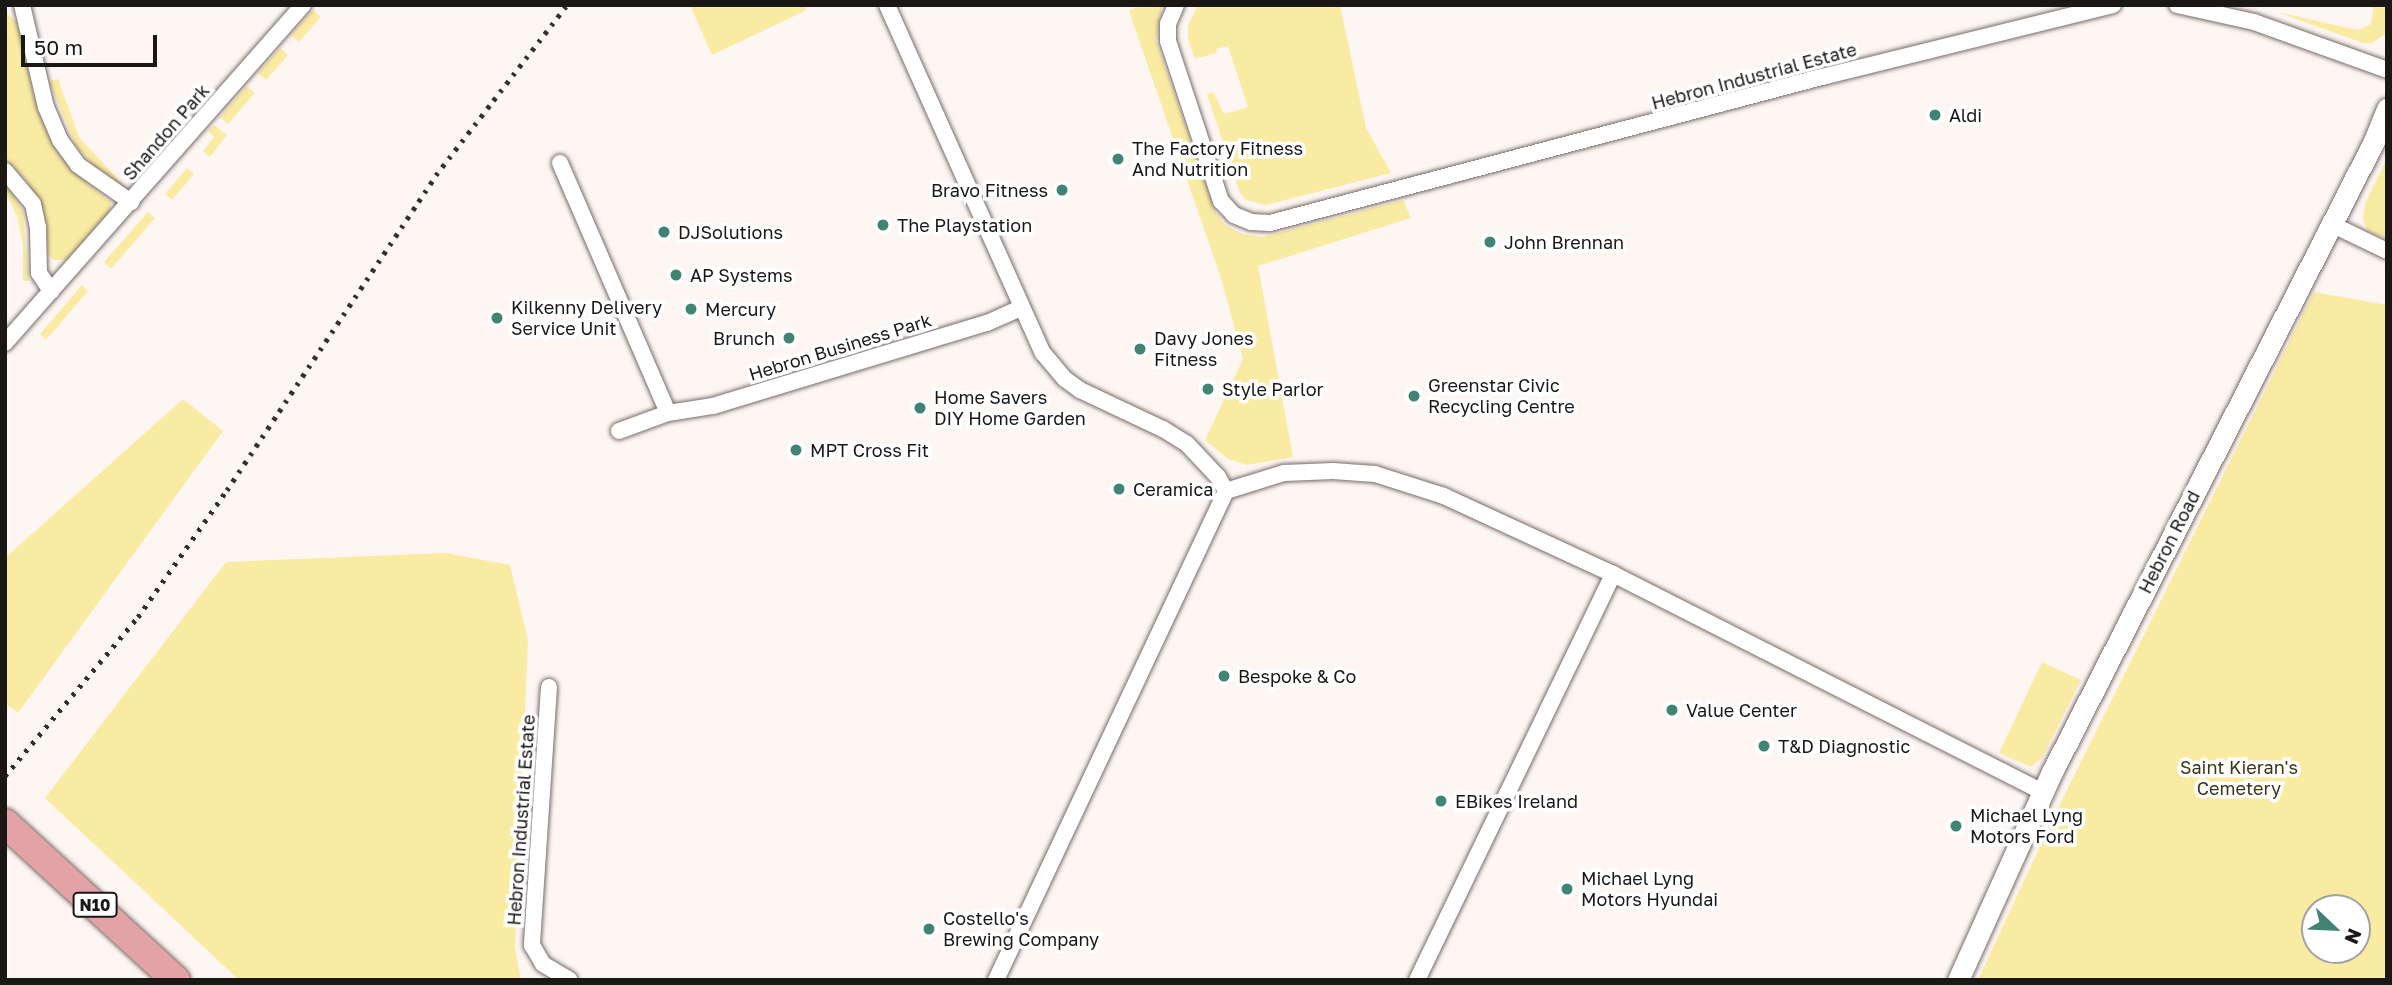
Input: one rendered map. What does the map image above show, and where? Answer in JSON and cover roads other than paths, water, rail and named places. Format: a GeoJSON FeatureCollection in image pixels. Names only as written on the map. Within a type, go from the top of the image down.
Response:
{"type":"FeatureCollection","features":[{"type":"Feature","properties":{"kind":"highway","name":"N10"},"geometry":{"type":"LineString","coordinates":[[10,827],[176,980]]}},
{"type":"Feature","properties":{"kind":"street","name":"Shandon Park"},"geometry":{"type":"LineString","coordinates":[[22,5],[46,107],[60,140],[78,165],[131,202],[303,5]]}},
{"type":"Feature","properties":{"kind":"street"},"geometry":{"type":"LineString","coordinates":[[887,5],[1042,353],[1065,380],[1080,390],[1163,429],[1186,444],[1218,477],[1226,491]]}},
{"type":"Feature","properties":{"kind":"street","name":"Hebron Industrial Estate"},"geometry":{"type":"LineString","coordinates":[[1176,5],[1168,24],[1168,41],[1221,201],[1234,215],[1251,222],[1270,223],[2082,10],[2113,5]]}},
{"type":"Feature","properties":{"kind":"street"},"geometry":{"type":"LineString","coordinates":[[2177,5],[2254,22],[2387,70]]}},
{"type":"Feature","properties":{"kind":"street","name":"Hebron Road"},"geometry":{"type":"LineString","coordinates":[[1958,980],[2043,792],[2374,141],[2387,108]]}},
{"type":"Feature","properties":{"kind":"street"},"geometry":{"type":"LineString","coordinates":[[560,163],[668,413]]}},
{"type":"Feature","properties":{"kind":"street"},"geometry":{"type":"LineString","coordinates":[[5,171],[33,204],[38,227],[39,273],[51,291]]}},
{"type":"Feature","properties":{"kind":"street"},"geometry":{"type":"LineString","coordinates":[[5,343],[131,202]]}},
{"type":"Feature","properties":{"kind":"street"},"geometry":{"type":"LineString","coordinates":[[2331,225],[2387,251]]}},
{"type":"Feature","properties":{"kind":"street","name":"Hebron Business Park"},"geometry":{"type":"LineString","coordinates":[[619,431],[668,413],[713,406],[987,323],[1020,308]]}},
{"type":"Feature","properties":{"kind":"street"},"geometry":{"type":"LineString","coordinates":[[996,980],[1226,491],[1284,473],[1333,471],[1376,474],[1444,496],[1613,574],[2043,792]]}},
{"type":"Feature","properties":{"kind":"street"},"geometry":{"type":"LineString","coordinates":[[1417,980],[1613,574]]}},
{"type":"Feature","properties":{"kind":"street","name":"Hebron Industrial Estate"},"geometry":{"type":"LineString","coordinates":[[549,687],[532,945],[543,964],[570,980]]}},
{"type":"Feature","properties":{"kind":"railway"},"geometry":{"type":"LineString","coordinates":[[5,776],[138,617],[227,490],[436,175],[567,5]]}},
{"type":"Feature","properties":{"kind":"place","name":"Aldi"},"geometry":{"type":"Point","coordinates":[1935,115]}},
{"type":"Feature","properties":{"kind":"place","name":"The Factory Fitness And Nutrition"},"geometry":{"type":"Point","coordinates":[1118,159]}},
{"type":"Feature","properties":{"kind":"place","name":"Bravo Fitness"},"geometry":{"type":"Point","coordinates":[1062,190]}},
{"type":"Feature","properties":{"kind":"place","name":"The Playstation"},"geometry":{"type":"Point","coordinates":[883,225]}},
{"type":"Feature","properties":{"kind":"place","name":"DJSolutions"},"geometry":{"type":"Point","coordinates":[664,232]}},
{"type":"Feature","properties":{"kind":"place","name":"John Brennan"},"geometry":{"type":"Point","coordinates":[1490,242]}},
{"type":"Feature","properties":{"kind":"place","name":"AP Systems"},"geometry":{"type":"Point","coordinates":[676,275]}},
{"type":"Feature","properties":{"kind":"place","name":"Mercury"},"geometry":{"type":"Point","coordinates":[691,309]}},
{"type":"Feature","properties":{"kind":"place","name":"Kilkenny Delivery Service Unit"},"geometry":{"type":"Point","coordinates":[497,318]}},
{"type":"Feature","properties":{"kind":"place","name":"Brunch"},"geometry":{"type":"Point","coordinates":[789,338]}},
{"type":"Feature","properties":{"kind":"place","name":"Davy Jones Fitness"},"geometry":{"type":"Point","coordinates":[1140,349]}},
{"type":"Feature","properties":{"kind":"place","name":"Style Parlor"},"geometry":{"type":"Point","coordinates":[1208,389]}},
{"type":"Feature","properties":{"kind":"place","name":"Greenstar Civic Recycling Centre"},"geometry":{"type":"Point","coordinates":[1414,396]}},
{"type":"Feature","properties":{"kind":"place","name":"Home Savers DIY Home Garden"},"geometry":{"type":"Point","coordinates":[920,408]}},
{"type":"Feature","properties":{"kind":"place","name":"MPT Cross Fit"},"geometry":{"type":"Point","coordinates":[796,450]}},
{"type":"Feature","properties":{"kind":"place","name":"Ceramica"},"geometry":{"type":"Point","coordinates":[1119,489]}},
{"type":"Feature","properties":{"kind":"place","name":"Bespoke & Co"},"geometry":{"type":"Point","coordinates":[1224,676]}},
{"type":"Feature","properties":{"kind":"place","name":"Value Center"},"geometry":{"type":"Point","coordinates":[1672,710]}},
{"type":"Feature","properties":{"kind":"place","name":"T&D Diagnostic"},"geometry":{"type":"Point","coordinates":[1764,746]}},
{"type":"Feature","properties":{"kind":"place","name":"EBikes Ireland"},"geometry":{"type":"Point","coordinates":[1441,801]}},
{"type":"Feature","properties":{"kind":"place","name":"Michael Lyng Motors Ford"},"geometry":{"type":"Point","coordinates":[1956,826]}},
{"type":"Feature","properties":{"kind":"place","name":"Michael Lyng Motors Hyundai"},"geometry":{"type":"Point","coordinates":[1567,889]}},
{"type":"Feature","properties":{"kind":"place","name":"Costello's Brewing Company"},"geometry":{"type":"Point","coordinates":[929,929]}},
{"type":"Feature","properties":{"kind":"park label","name":"Saint Kieran's Cemetery"},"geometry":{"type":"Point","coordinates":[2239,778]}}]}
